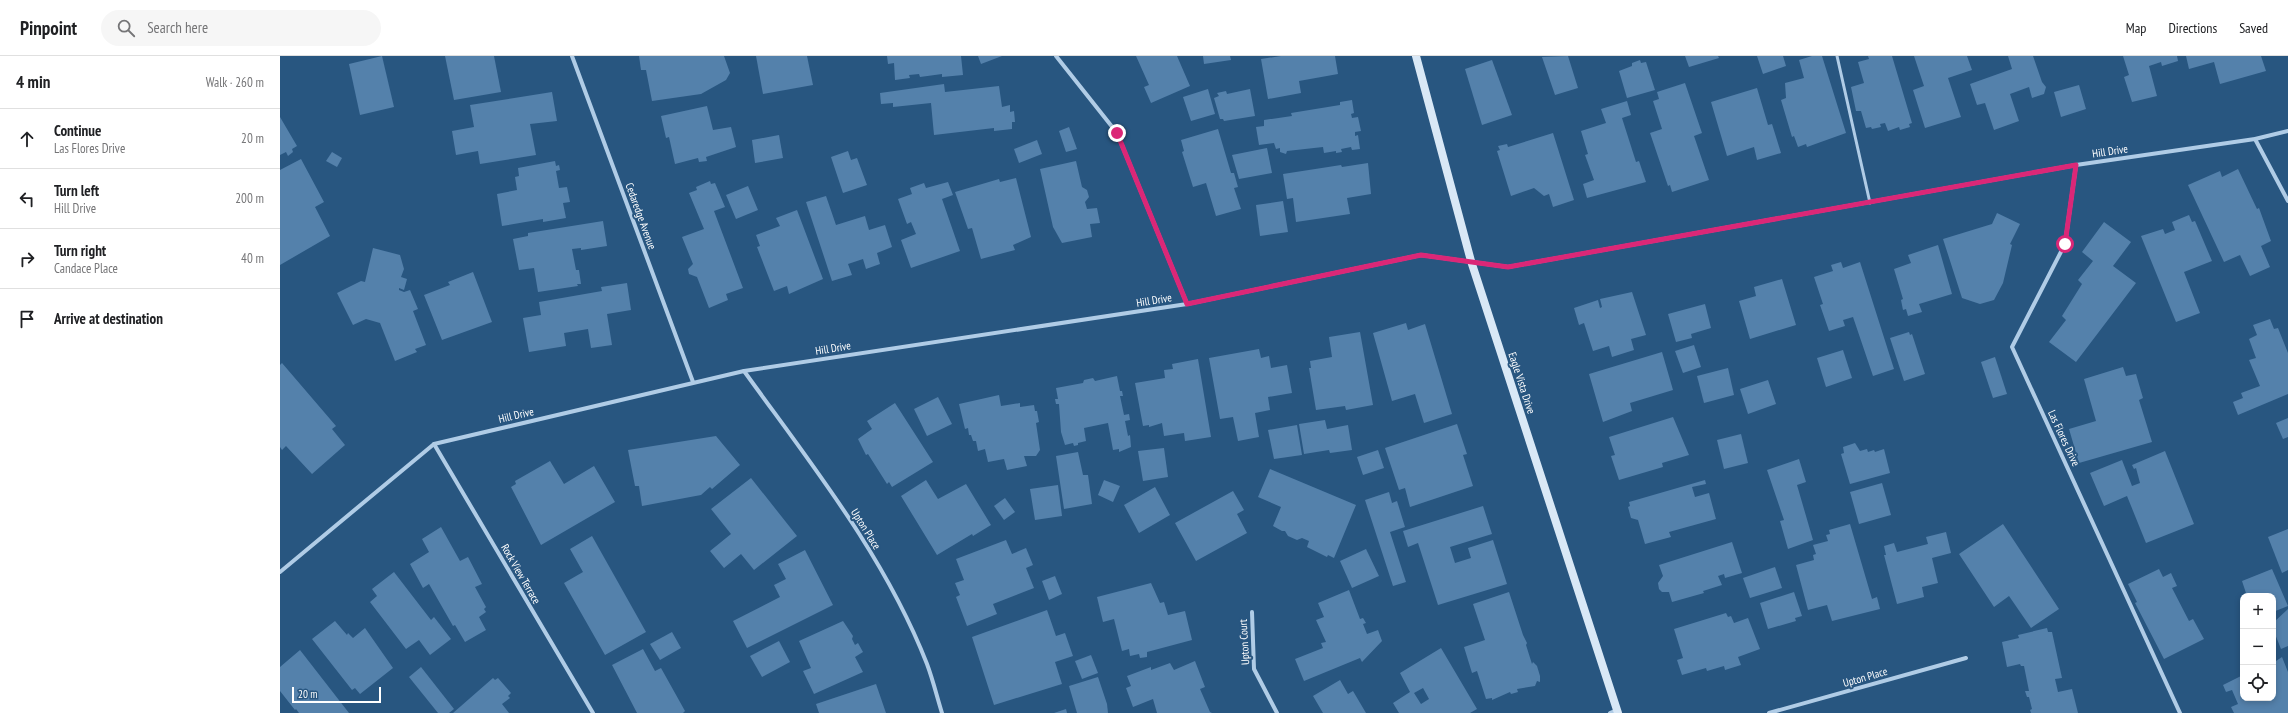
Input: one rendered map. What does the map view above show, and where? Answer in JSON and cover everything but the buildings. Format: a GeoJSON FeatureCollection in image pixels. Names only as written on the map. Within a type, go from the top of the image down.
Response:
{"type":"FeatureCollection","features":[{"type":"Feature","properties":{"kind":"street","name":"Cedaredge Avenue"},"geometry":{"type":"LineString","coordinates":[[572,56],[694,382]]}},
{"type":"Feature","properties":{"kind":"street"},"geometry":{"type":"LineString","coordinates":[[1056,56],[1117,133],[1187,304]]}},
{"type":"Feature","properties":{"kind":"street","name":"Eagle Vista Drive"},"geometry":{"type":"LineString","coordinates":[[1416,56],[1470,261],[1615,712]]}},
{"type":"Feature","properties":{"kind":"street","name":"Hill Drive"},"geometry":{"type":"LineString","coordinates":[[280,572],[434,444],[744,371],[1187,304],[1421,255],[1508,267],[2076,165],[2255,139],[2288,131]]}},
{"type":"Feature","properties":{"kind":"street"},"geometry":{"type":"LineString","coordinates":[[2255,139],[2288,201]]}},
{"type":"Feature","properties":{"kind":"street","name":"Las Flores Drive"},"geometry":{"type":"LineString","coordinates":[[2076,165],[2065,244],[2012,347],[2180,713]]}},
{"type":"Feature","properties":{"kind":"street","name":"Upton Place"},"geometry":{"type":"LineString","coordinates":[[744,371],[857,530],[897,598],[927,664],[942,713]]}},
{"type":"Feature","properties":{"kind":"street","name":"Rock View Terrace"},"geometry":{"type":"LineString","coordinates":[[434,444],[593,713]]}},
{"type":"Feature","properties":{"kind":"street","name":"Upton Court"},"geometry":{"type":"LineString","coordinates":[[1252,612],[1254,669],[1277,713]]}},
{"type":"Feature","properties":{"kind":"street","name":"Upton Place"},"geometry":{"type":"LineString","coordinates":[[1769,713],[1966,658]]}},
{"type":"Feature","properties":{"kind":"lane"},"geometry":{"type":"LineString","coordinates":[[1837,56],[1870,203]]}},
{"type":"Feature","properties":{"kind":"route"},"geometry":{"type":"LineString","coordinates":[[1117,133],[1187,304],[1421,255],[1508,267],[2076,165],[2065,244]]}}]}
